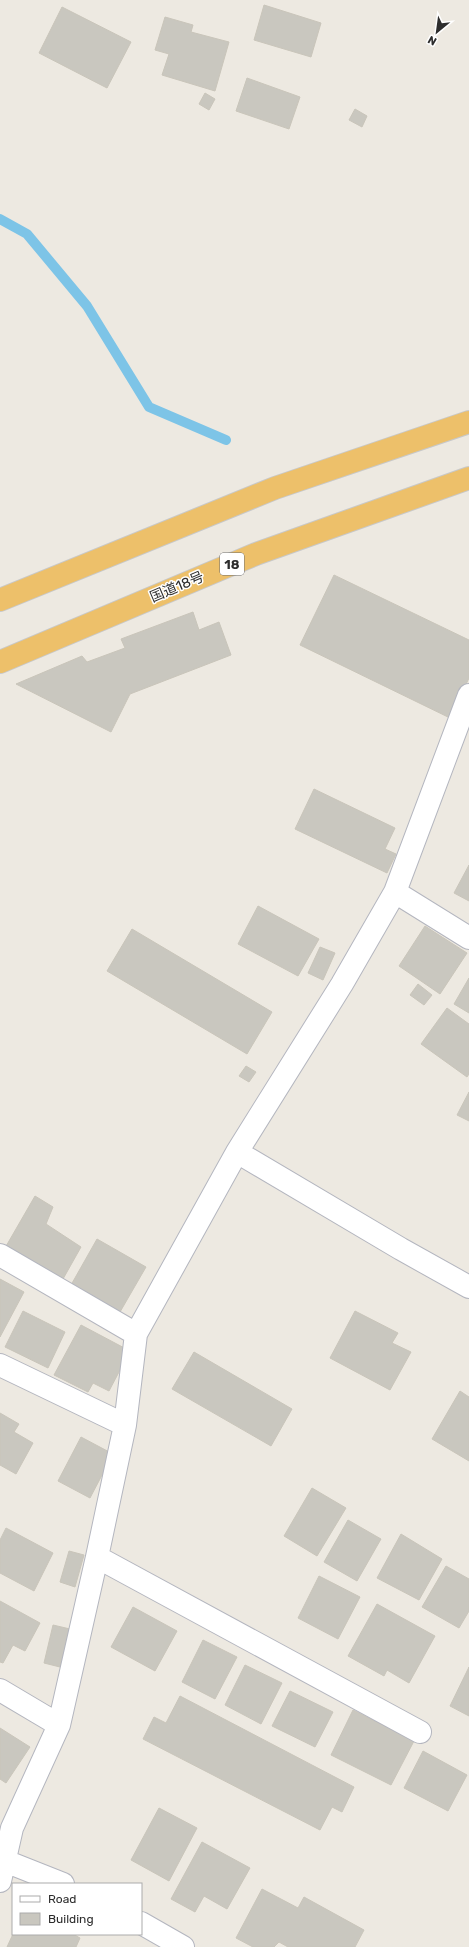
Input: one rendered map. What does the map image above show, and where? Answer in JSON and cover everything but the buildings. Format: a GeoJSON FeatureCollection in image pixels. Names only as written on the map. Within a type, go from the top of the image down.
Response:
{"type":"FeatureCollection","features":[{"type":"Feature","properties":{"kind":"highway"},"geometry":{"type":"LineString","coordinates":[[0,600],[275,488],[469,422]]}},
{"type":"Feature","properties":{"kind":"highway","name":"国道18号"},"geometry":{"type":"LineString","coordinates":[[0,662],[256,554],[469,478]]}},
{"type":"Feature","properties":{"kind":"street"},"geometry":{"type":"LineString","coordinates":[[58,1883],[3,1871],[12,1828],[58,1725],[97,1557],[125,1425],[136,1334],[237,1152],[342,984],[395,892],[469,695]]}},
{"type":"Feature","properties":{"kind":"street"},"geometry":{"type":"LineString","coordinates":[[395,892],[469,938]]}},
{"type":"Feature","properties":{"kind":"street"},"geometry":{"type":"LineString","coordinates":[[237,1152],[401,1249],[469,1287]]}},
{"type":"Feature","properties":{"kind":"street"},"geometry":{"type":"LineString","coordinates":[[0,1255],[136,1334]]}},
{"type":"Feature","properties":{"kind":"street"},"geometry":{"type":"LineString","coordinates":[[0,1365],[125,1425]]}},
{"type":"Feature","properties":{"kind":"street"},"geometry":{"type":"LineString","coordinates":[[97,1557],[420,1732]]}},
{"type":"Feature","properties":{"kind":"street"},"geometry":{"type":"LineString","coordinates":[[0,1690],[58,1725]]}},
{"type":"Feature","properties":{"kind":"street"},"geometry":{"type":"LineString","coordinates":[[142,1925],[183,1947]]}},
{"type":"Feature","properties":{"kind":"waterway"},"geometry":{"type":"LineString","coordinates":[[0,219],[27,234],[87,306],[149,407],[226,440]]}}]}
